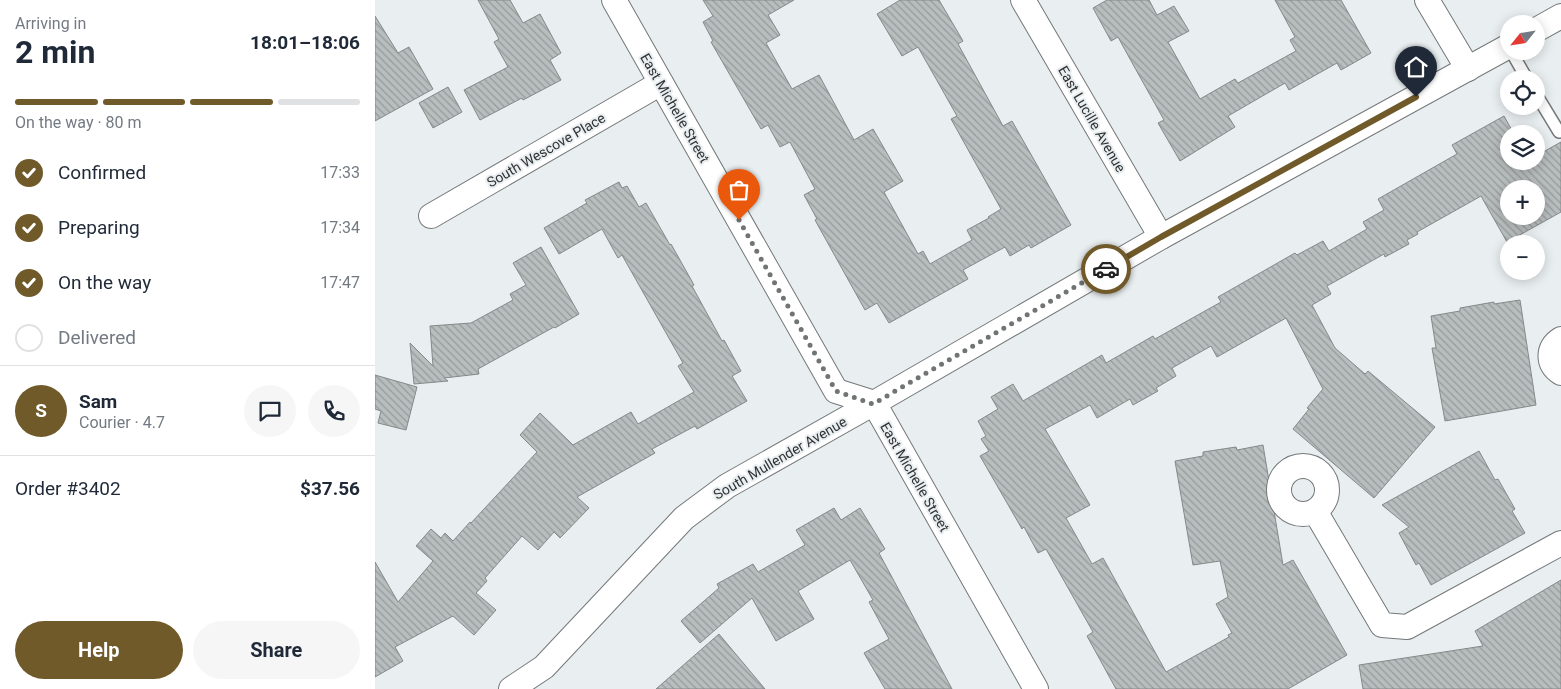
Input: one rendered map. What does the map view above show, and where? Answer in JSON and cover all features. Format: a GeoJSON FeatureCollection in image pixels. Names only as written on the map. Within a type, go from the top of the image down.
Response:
{"type":"FeatureCollection","features":[{"type":"Feature","properties":{"kind":"street","name":"East Michelle Street"},"geometry":{"type":"LineString","coordinates":[[614,0],[836,391],[873,404],[1036,689]]}},
{"type":"Feature","properties":{"kind":"street","name":"East Lucille Avenue"},"geometry":{"type":"LineString","coordinates":[[1023,0],[1161,237]]}},
{"type":"Feature","properties":{"kind":"street"},"geometry":{"type":"LineString","coordinates":[[1427,0],[1467,69]]}},
{"type":"Feature","properties":{"kind":"street"},"geometry":{"type":"LineString","coordinates":[[1545,25],[1561,16]]}},
{"type":"Feature","properties":{"kind":"street","name":"South Mullender Avenue"},"geometry":{"type":"LineString","coordinates":[[511,689],[544,667],[684,518],[727,486],[873,404],[1161,237],[1500,52]]}},
{"type":"Feature","properties":{"kind":"street","name":"South Wescove Place"},"geometry":{"type":"LineString","coordinates":[[431,216],[661,83]]}},
{"type":"Feature","properties":{"kind":"street"},"geometry":{"type":"LineString","coordinates":[[1561,339],[1552,349],[1550,356],[1552,364],[1561,373]]}},
{"type":"Feature","properties":{"kind":"street"},"geometry":{"type":"LineString","coordinates":[[1315,511],[1382,625],[1407,626],[1561,542]]}},
{"type":"Feature","properties":{"kind":"lane"},"geometry":{"type":"LineString","coordinates":[[1545,109],[1559,132]]}},
{"type":"Feature","properties":{"kind":"building"},"geometry":{"type":"Polygon","coordinates":[[[478,0],[510,0],[523,23],[540,14],[561,53],[550,60],[561,80],[480,120],[464,90],[508,67],[494,42],[499,39],[478,0]]]}},
{"type":"Feature","properties":{"kind":"building"},"geometry":{"type":"Polygon","coordinates":[[[703,0],[794,0],[768,15],[780,35],[766,43],[792,89],[819,75],[854,140],[873,129],[903,181],[884,192],[918,254],[923,251],[930,264],[972,240],[967,230],[1001,209],[951,119],[957,116],[918,47],[902,56],[877,14],[900,0],[939,0],[963,41],[958,44],[1003,126],[1012,121],[1071,225],[1031,248],[1029,245],[1010,256],[1005,247],[963,270],[968,279],[889,323],[877,303],[865,310],[815,220],[817,219],[804,195],[815,189],[790,142],[780,147],[768,125],[761,129],[711,42],[713,41],[703,22],[713,16],[703,0]]]}},
{"type":"Feature","properties":{"kind":"building"},"geometry":{"type":"Polygon","coordinates":[[[1107,0],[1149,0],[1157,15],[1174,6],[1189,31],[1168,42],[1200,99],[1235,79],[1238,83],[1296,51],[1290,40],[1295,37],[1275,0],[1341,0],[1371,53],[1341,70],[1337,63],[1289,90],[1285,83],[1228,116],[1235,127],[1180,161],[1158,123],[1164,120],[1118,37],[1111,41],[1093,8],[1107,0]]]}},
{"type":"Feature","properties":{"kind":"building"},"geometry":{"type":"Polygon","coordinates":[[[375,16],[398,53],[409,47],[433,89],[375,121],[375,16]]]}},
{"type":"Feature","properties":{"kind":"building"},"geometry":{"type":"Polygon","coordinates":[[[448,87],[462,112],[433,128],[419,103],[448,87]]]}},
{"type":"Feature","properties":{"kind":"building"},"geometry":{"type":"Polygon","coordinates":[[[1504,116],[1509,125],[1500,125],[1500,170],[1545,170],[1545,151],[1561,142],[1561,212],[1545,221],[1545,180],[1500,180],[1500,225],[1538,225],[1520,235],[1503,235],[1481,196],[1417,232],[1418,234],[1407,240],[1409,244],[1385,257],[1384,254],[1327,286],[1331,294],[1312,305],[1335,348],[1365,374],[1368,371],[1435,427],[1374,498],[1293,429],[1323,389],[1286,318],[1217,357],[1211,346],[1172,368],[1176,376],[1156,388],[1158,391],[1133,405],[1130,399],[1097,418],[1090,405],[1045,429],[1090,505],[1066,518],[1092,564],[1103,558],[1166,672],[1229,637],[1228,635],[1232,633],[1216,604],[1228,597],[1220,561],[1193,565],[1175,461],[1203,456],[1203,452],[1236,447],[1237,450],[1263,445],[1283,565],[1293,560],[1347,655],[1288,689],[1116,689],[1087,636],[1093,632],[1046,549],[1038,553],[980,456],[989,451],[981,439],[986,436],[978,421],[998,409],[991,397],[1013,384],[1023,401],[1102,355],[1106,363],[1153,336],[1155,339],[1221,302],[1218,297],[1295,253],[1297,255],[1323,241],[1329,251],[1367,229],[1363,222],[1384,210],[1378,199],[1457,154],[1452,145],[1504,116]]]}},
{"type":"Feature","properties":{"kind":"building"},"geometry":{"type":"Polygon","coordinates":[[[619,182],[622,188],[627,186],[639,207],[646,203],[671,244],[722,341],[724,340],[741,371],[732,376],[747,401],[697,429],[695,426],[652,449],[655,453],[577,497],[589,508],[560,538],[554,532],[538,550],[522,536],[485,578],[487,581],[476,593],[496,610],[474,635],[453,616],[395,647],[403,661],[375,677],[375,562],[398,602],[433,561],[416,546],[431,529],[441,538],[445,533],[453,541],[537,452],[520,435],[540,413],[573,445],[631,412],[638,424],[694,392],[678,366],[683,363],[622,255],[618,258],[602,229],[559,254],[544,228],[587,203],[585,200],[619,182]]]}},
{"type":"Feature","properties":{"kind":"building"},"geometry":{"type":"Polygon","coordinates":[[[541,247],[579,314],[478,369],[479,374],[444,378],[448,381],[414,384],[410,343],[433,366],[430,326],[471,323],[513,300],[510,294],[526,285],[513,263],[541,247]]]}},
{"type":"Feature","properties":{"kind":"building"},"geometry":{"type":"Polygon","coordinates":[[[1520,300],[1536,405],[1445,421],[1432,348],[1436,348],[1431,316],[1460,311],[1460,308],[1520,300]]]}},
{"type":"Feature","properties":{"kind":"building"},"geometry":{"type":"Polygon","coordinates":[[[375,375],[417,387],[406,430],[378,423],[381,411],[375,409],[375,375]]]}},
{"type":"Feature","properties":{"kind":"building"},"geometry":{"type":"Polygon","coordinates":[[[1479,451],[1495,480],[1498,479],[1515,509],[1512,511],[1525,533],[1431,585],[1419,563],[1416,565],[1399,533],[1409,527],[1382,505],[1479,451]]]}},
{"type":"Feature","properties":{"kind":"building"},"geometry":{"type":"Polygon","coordinates":[[[834,508],[841,520],[860,508],[885,549],[879,553],[952,689],[885,689],[864,653],[889,639],[869,602],[873,600],[850,560],[798,591],[814,619],[776,641],[752,598],[700,643],[681,621],[719,588],[717,584],[753,564],[758,572],[805,545],[796,530],[834,508]]]}},
{"type":"Feature","properties":{"kind":"building"},"geometry":{"type":"Polygon","coordinates":[[[1561,580],[1561,689],[1363,689],[1359,665],[1483,646],[1475,631],[1561,580]]]}},
{"type":"Feature","properties":{"kind":"building"},"geometry":{"type":"Polygon","coordinates":[[[719,634],[765,689],[656,689],[719,634]]]}},
{"type":"Feature","properties":{"kind":"way so far"},"geometry":{"type":"LineString","coordinates":[[739,220],[836,391],[873,404],[1106,269]]}},
{"type":"Feature","properties":{"kind":"route"},"geometry":{"type":"LineString","coordinates":[[1106,269],[1416,97]]}}]}
